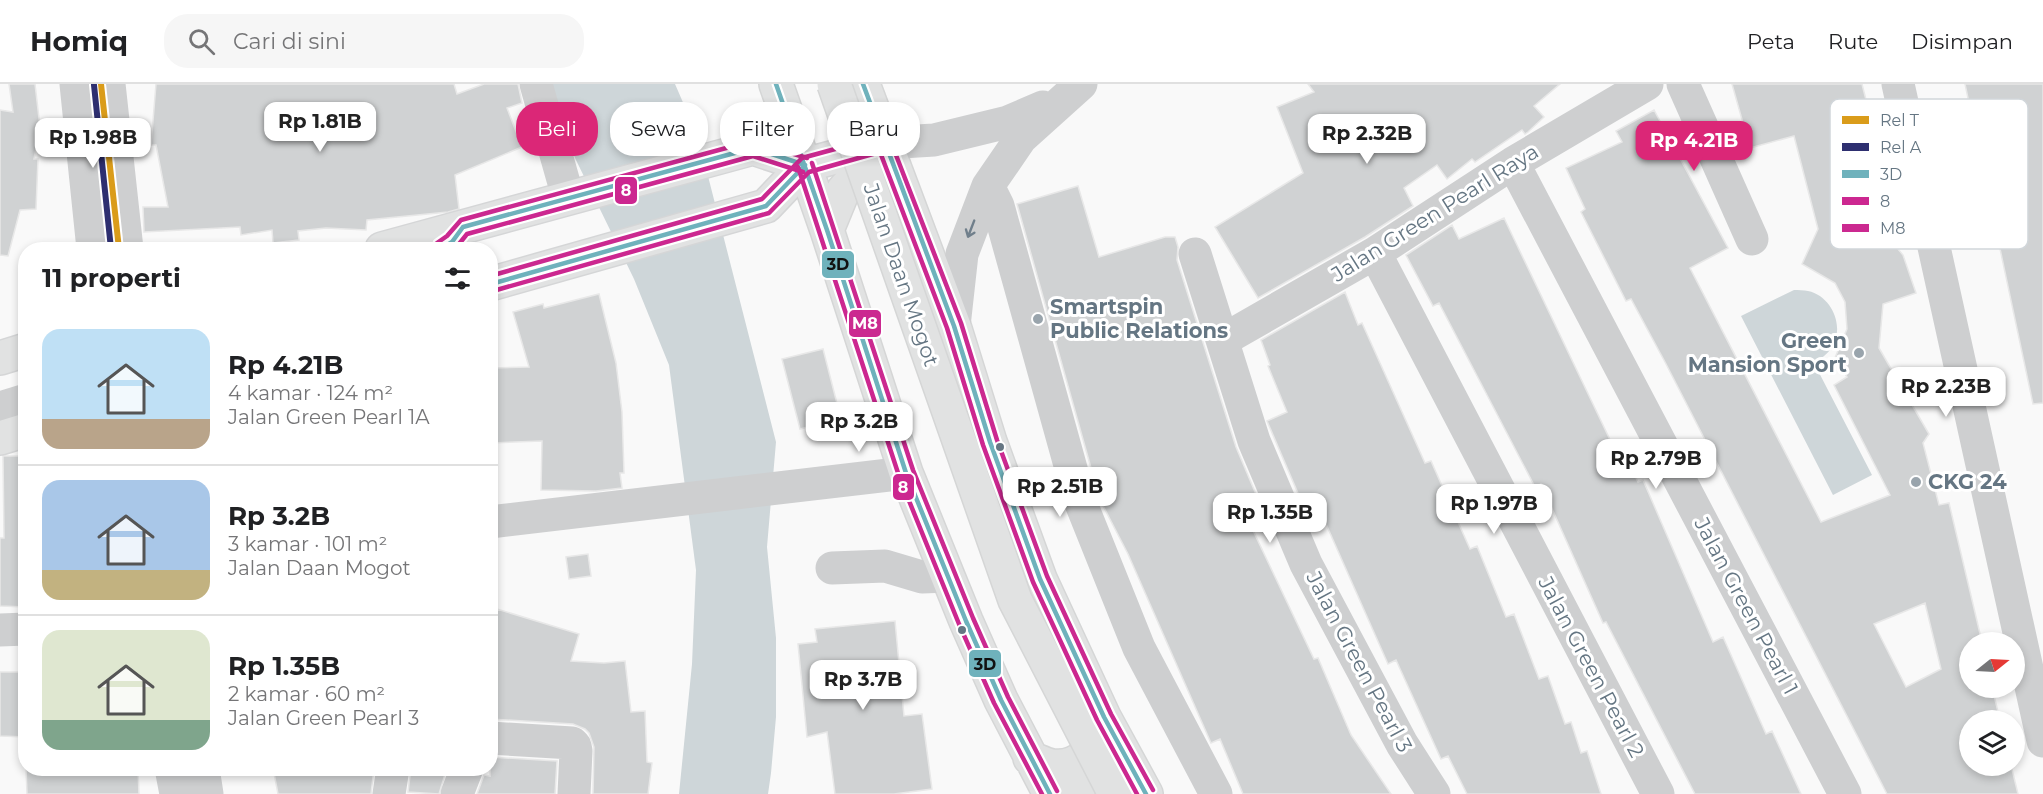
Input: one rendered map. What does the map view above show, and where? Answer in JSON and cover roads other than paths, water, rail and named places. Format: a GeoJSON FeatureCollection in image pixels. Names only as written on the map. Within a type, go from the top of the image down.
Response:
{"type":"FeatureCollection","features":[{"type":"Feature","properties":{"kind":"main road"},"geometry":{"type":"LineString","coordinates":[[776,84],[827,230],[906,473],[1001,700],[1050,794]]}},
{"type":"Feature","properties":{"kind":"main road","name":"Jalan Daan Mogot"},"geometry":{"type":"LineString","coordinates":[[813,84],[1000,606],[1092,794]]}},
{"type":"Feature","properties":{"kind":"main road","name":"Jalan Daan Mogot"},"geometry":{"type":"LineString","coordinates":[[834,84],[1016,600],[1133,790]]}},
{"type":"Feature","properties":{"kind":"main road","name":"Jalan Daan Mogot"},"geometry":{"type":"LineString","coordinates":[[863,84],[870,102]]}},
{"type":"Feature","properties":{"kind":"main road"},"geometry":{"type":"LineString","coordinates":[[427,242],[452,238],[574,196],[753,148],[805,165]]}},
{"type":"Feature","properties":{"kind":"main road"},"geometry":{"type":"LineString","coordinates":[[498,282],[766,206],[805,165],[838,156]]}},
{"type":"Feature","properties":{"kind":"main road"},"geometry":{"type":"LineString","coordinates":[[827,230],[843,191],[874,156]]}},
{"type":"Feature","properties":{"kind":"main road","name":"Jalan Daan Mogot"},"geometry":{"type":"LineString","coordinates":[[890,156],[954,326],[990,442],[1040,579],[1104,717],[1133,790]]}},
{"type":"Feature","properties":{"kind":"main road"},"geometry":{"type":"LineString","coordinates":[[0,358],[18,352]]}},
{"type":"Feature","properties":{"kind":"main road"},"geometry":{"type":"LineString","coordinates":[[0,438],[18,432]]}},
{"type":"Feature","properties":{"kind":"main road"},"geometry":{"type":"LineString","coordinates":[[1030,758],[1052,766],[1067,765],[1080,760],[1088,755],[1098,739],[1104,717]]}},
{"type":"Feature","properties":{"kind":"main road"},"geometry":{"type":"LineString","coordinates":[[1073,794],[1077,786],[1095,775],[1110,773],[1120,774],[1133,790]]}},
{"type":"Feature","properties":{"kind":"street"},"geometry":{"type":"LineString","coordinates":[[76,84],[92,242]]}},
{"type":"Feature","properties":{"kind":"street"},"geometry":{"type":"LineString","coordinates":[[109,84],[126,242]]}},
{"type":"Feature","properties":{"kind":"street"},"geometry":{"type":"LineString","coordinates":[[536,84],[574,196]]}},
{"type":"Feature","properties":{"kind":"street","name":"Jalan Green Pearl Raya"},"geometry":{"type":"LineString","coordinates":[[1223,340],[1375,253],[1513,163],[1647,84]]}},
{"type":"Feature","properties":{"kind":"street"},"geometry":{"type":"LineString","coordinates":[[1683,84],[1752,238]]}},
{"type":"Feature","properties":{"kind":"street"},"geometry":{"type":"LineString","coordinates":[[1898,84],[1901,99]]}},
{"type":"Feature","properties":{"kind":"street"},"geometry":{"type":"LineString","coordinates":[[920,141],[934,140],[1008,122],[1072,91]]}},
{"type":"Feature","properties":{"kind":"street"},"geometry":{"type":"LineString","coordinates":[[954,326],[962,254],[988,186],[1021,138],[1072,91]]}},
{"type":"Feature","properties":{"kind":"street","name":"Jalan Green Pearl 1"},"geometry":{"type":"LineString","coordinates":[[1513,163],[1845,794]]}},
{"type":"Feature","properties":{"kind":"street"},"geometry":{"type":"LineString","coordinates":[[988,186],[998,206],[1080,501],[1139,648],[1216,794]]}},
{"type":"Feature","properties":{"kind":"street"},"geometry":{"type":"LineString","coordinates":[[1934,249],[2043,741]]}},
{"type":"Feature","properties":{"kind":"street","name":"Jalan Green Pearl 2"},"geometry":{"type":"LineString","coordinates":[[1375,253],[1658,794]]}},
{"type":"Feature","properties":{"kind":"street","name":"Jalan Green Pearl 3"},"geometry":{"type":"LineString","coordinates":[[1195,254],[1254,441],[1306,564],[1402,744],[1434,794]]}},
{"type":"Feature","properties":{"kind":"street"},"geometry":{"type":"LineString","coordinates":[[0,385],[18,379]]}},
{"type":"Feature","properties":{"kind":"street"},"geometry":{"type":"LineString","coordinates":[[0,408],[18,402]]}},
{"type":"Feature","properties":{"kind":"street"},"geometry":{"type":"LineString","coordinates":[[498,521],[906,473]]}},
{"type":"Feature","properties":{"kind":"street"},"geometry":{"type":"LineString","coordinates":[[832,568],[885,566],[922,577],[948,576]]}},
{"type":"Feature","properties":{"kind":"street"},"geometry":{"type":"LineString","coordinates":[[0,630],[18,629]]}},
{"type":"Feature","properties":{"kind":"street"},"geometry":{"type":"LineString","coordinates":[[498,738],[572,743],[576,751],[574,794]]}},
{"type":"Feature","properties":{"kind":"street"},"geometry":{"type":"LineString","coordinates":[[173,776],[176,794]]}},
{"type":"Feature","properties":{"kind":"street"},"geometry":{"type":"LineString","coordinates":[[204,776],[207,794]]}},
{"type":"Feature","properties":{"kind":"street"},"geometry":{"type":"LineString","coordinates":[[390,794],[392,776]]}},
{"type":"Feature","properties":{"kind":"street"},"geometry":{"type":"LineString","coordinates":[[457,794],[464,776]]}},
{"type":"Feature","properties":{"kind":"rail line","name":"T"},"geometry":{"type":"LineString","coordinates":[[101,84],[118,242]]}},
{"type":"Feature","properties":{"kind":"rail line","name":"A"},"geometry":{"type":"LineString","coordinates":[[94,85],[110,242]]}},
{"type":"Feature","properties":{"kind":"place","name":"Smartspin Public Relations"},"geometry":{"type":"Point","coordinates":[1038,319]}},
{"type":"Feature","properties":{"kind":"place","name":"Green Mansion Sport"},"geometry":{"type":"Point","coordinates":[1859,353]}},
{"type":"Feature","properties":{"kind":"place","name":"CKG 24"},"geometry":{"type":"Point","coordinates":[1916,482]}}]}
